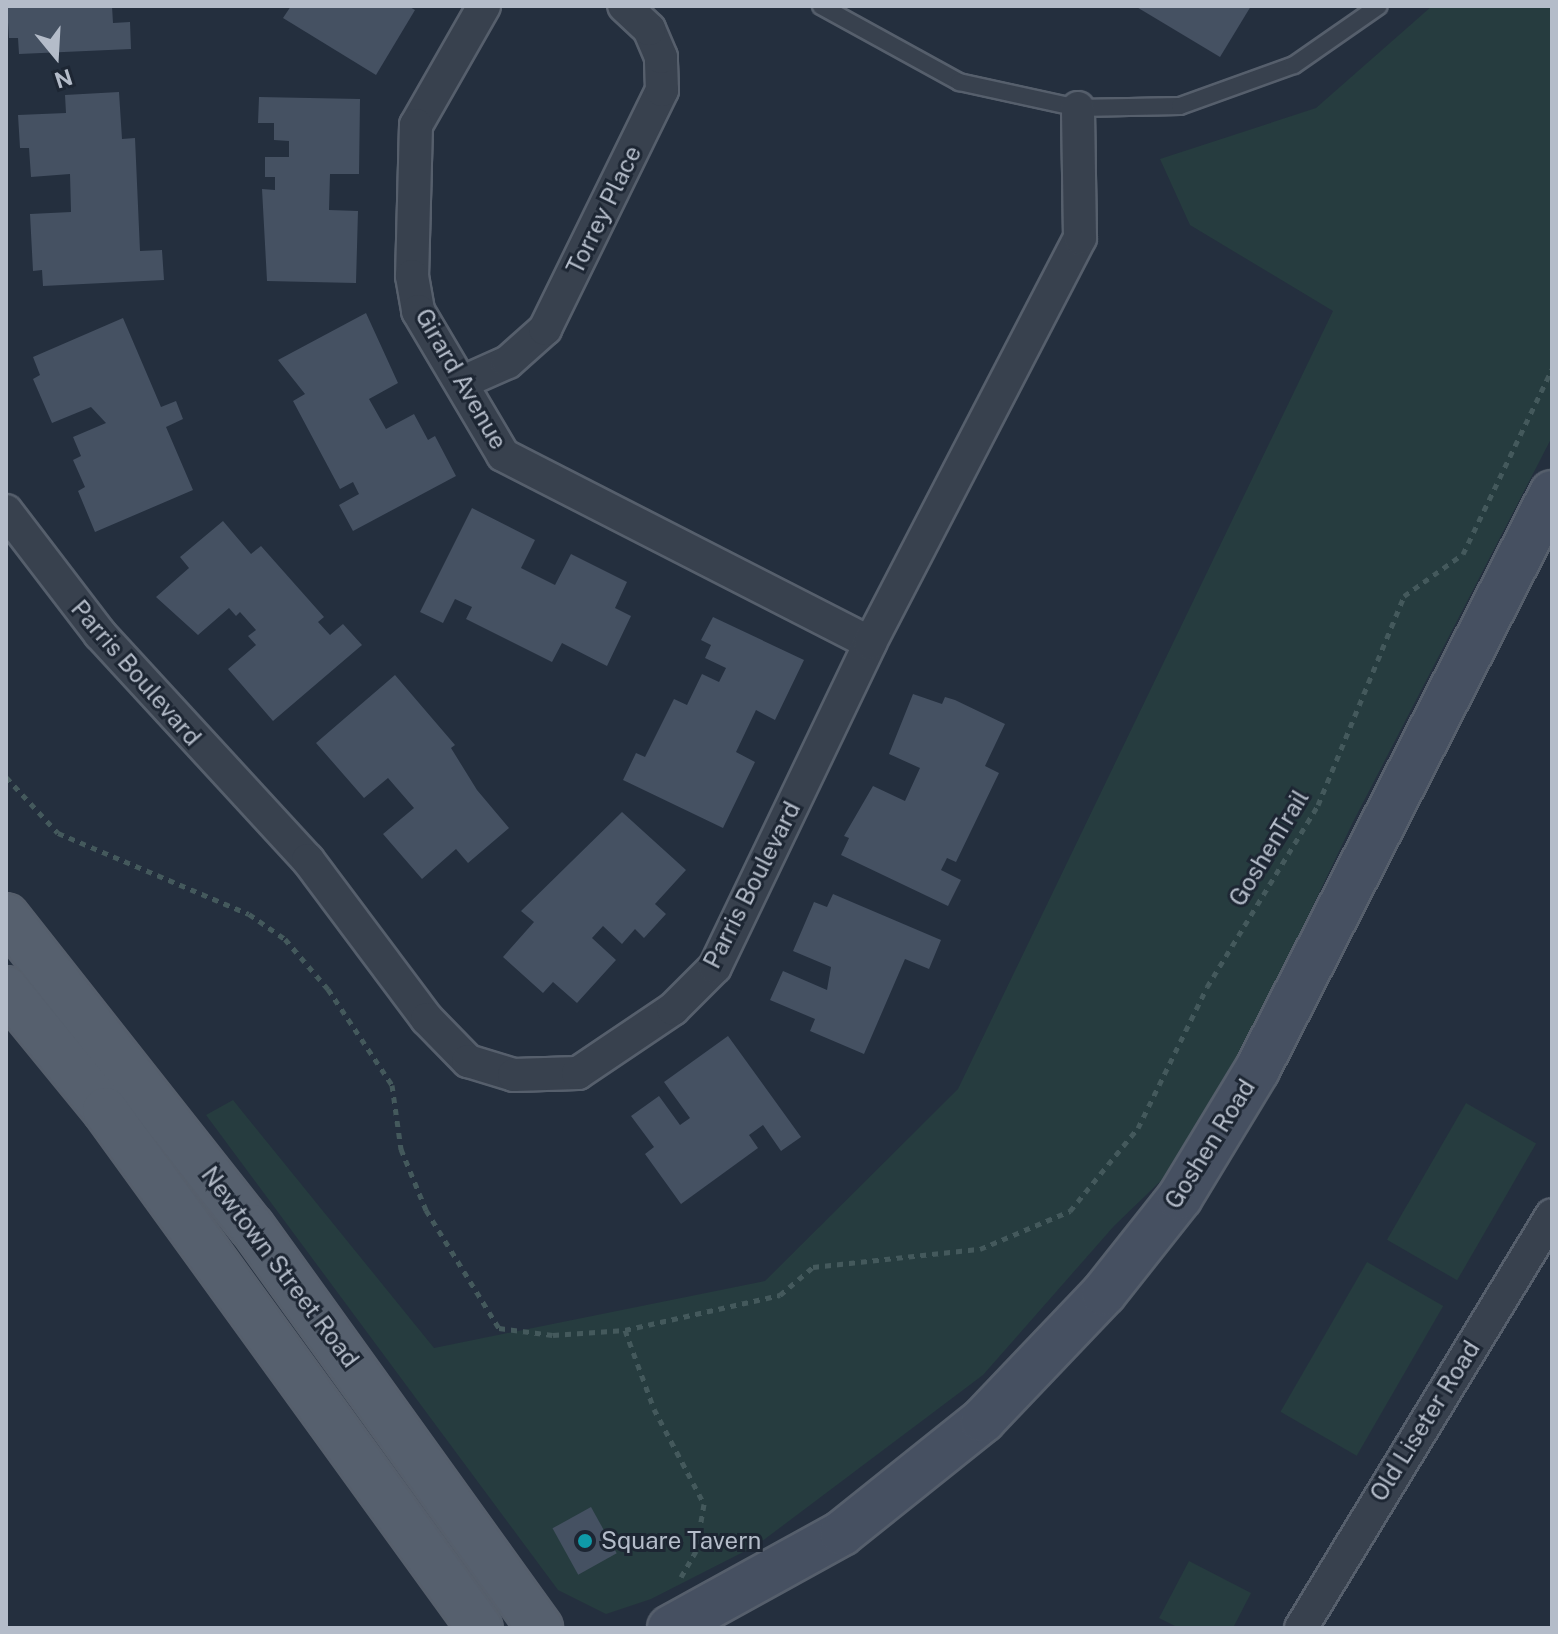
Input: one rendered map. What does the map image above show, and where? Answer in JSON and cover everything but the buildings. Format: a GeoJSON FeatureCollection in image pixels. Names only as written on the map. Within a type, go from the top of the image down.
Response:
{"type":"FeatureCollection","features":[{"type":"Feature","properties":{"kind":"main road","name":"Goshen Road"},"geometry":{"type":"LineString","coordinates":[[670,1628],[842,1533],[983,1420],[1104,1293],[1180,1197],[1257,1070],[1552,493]]}},
{"type":"Feature","properties":{"kind":"main road","name":"Newtown Street Road"},"geometry":{"type":"LineString","coordinates":[[6,916],[252,1227],[540,1628]]}},
{"type":"Feature","properties":{"kind":"main road","name":"Newtown Street Road"},"geometry":{"type":"LineString","coordinates":[[6,989],[105,1110],[480,1628]]}},
{"type":"Feature","properties":{"kind":"street","name":"Girard Avenue"},"geometry":{"type":"LineString","coordinates":[[484,6],[416,125],[411,240],[418,311],[463,382],[503,455],[870,643]]}},
{"type":"Feature","properties":{"kind":"street","name":"Torrey Place"},"geometry":{"type":"LineString","coordinates":[[463,382],[508,362],[545,329],[662,90],[661,57],[649,29],[624,6]]}},
{"type":"Feature","properties":{"kind":"street","name":"Parris Boulevard"},"geometry":{"type":"LineString","coordinates":[[6,511],[100,634],[308,860],[427,1019],[468,1061],[514,1075],[578,1073],[673,1009],[715,967],[870,643],[1080,238],[1078,108]]}},
{"type":"Feature","properties":{"kind":"street","name":"Old Liseter Road"},"geometry":{"type":"LineString","coordinates":[[1301,1628],[1552,1215]]}},
{"type":"Feature","properties":{"kind":"lane"},"geometry":{"type":"LineString","coordinates":[[821,6],[959,82],[1078,108],[1180,106],[1294,65],[1379,6]]}},
{"type":"Feature","properties":{"kind":"path","name":"GoshenTrail"},"geometry":{"type":"LineString","coordinates":[[6,777],[58,833],[236,908],[285,939],[328,989],[392,1085],[401,1149],[426,1210],[499,1328],[553,1335],[625,1330],[780,1295],[813,1267],[980,1249],[1070,1211],[1138,1128],[1207,987],[1318,805],[1404,596],[1463,554],[1552,369]]}},
{"type":"Feature","properties":{"kind":"path"},"geometry":{"type":"LineString","coordinates":[[625,1330],[654,1409],[704,1504],[696,1551],[671,1584]]}},
{"type":"Feature","properties":{"kind":"green space"},"geometry":{"type":"Polygon","coordinates":[[[1432,6],[1552,6],[1552,437],[1353,822],[1199,1144],[1114,1226],[983,1375],[757,1545],[651,1599],[606,1614],[558,1590],[206,1115],[233,1100],[434,1348],[765,1281],[958,1089],[1333,311],[1190,225],[1160,159],[1316,108],[1432,6]]]}},
{"type":"Feature","properties":{"kind":"green space"},"geometry":{"type":"Polygon","coordinates":[[[1466,1103],[1536,1144],[1457,1280],[1387,1240],[1466,1103]]]}},
{"type":"Feature","properties":{"kind":"green space"},"geometry":{"type":"Polygon","coordinates":[[[1367,1262],[1443,1306],[1357,1456],[1280,1412],[1367,1262]]]}},
{"type":"Feature","properties":{"kind":"green space"},"geometry":{"type":"Polygon","coordinates":[[[1189,1561],[1251,1593],[1233,1628],[1179,1628],[1159,1618],[1189,1561]]]}},
{"type":"Feature","properties":{"kind":"place","name":"Square Tavern"},"geometry":{"type":"Point","coordinates":[585,1541]}}]}
